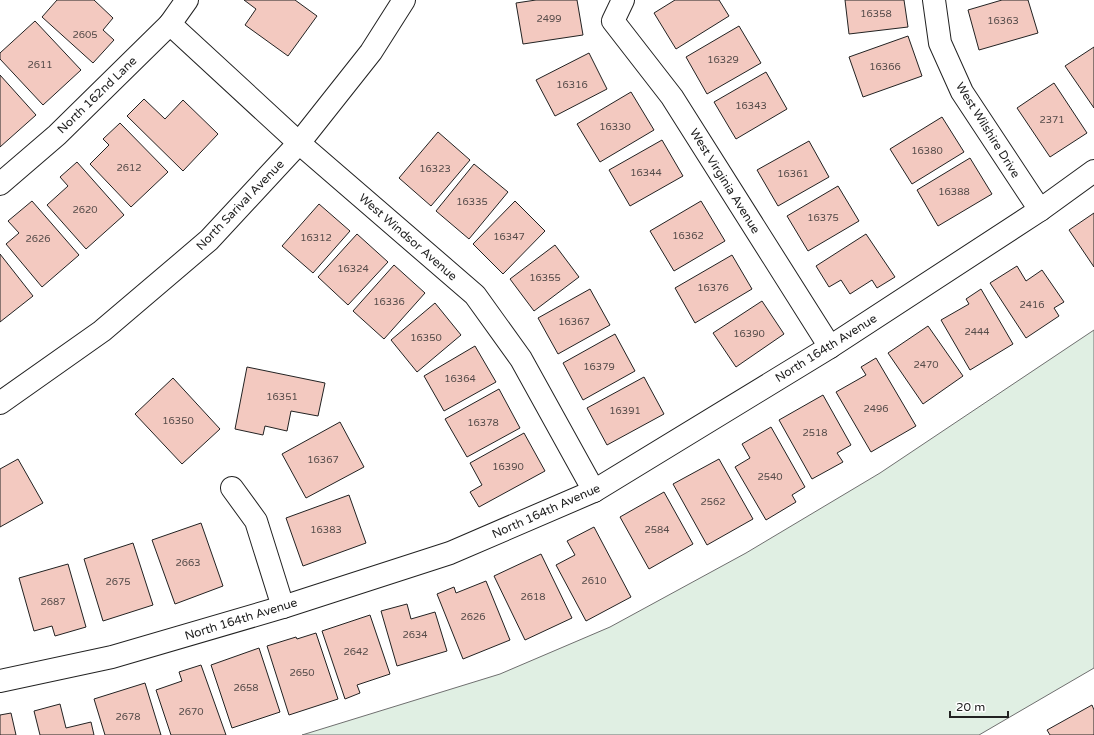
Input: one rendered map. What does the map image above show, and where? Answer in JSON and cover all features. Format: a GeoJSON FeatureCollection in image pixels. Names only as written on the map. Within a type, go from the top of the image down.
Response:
{"type":"FeatureCollection","features":[{"type":"Feature","properties":{"kind":"street","name":"North 162nd Lane"},"geometry":{"type":"LineString","coordinates":[[0,184],[57,135],[170,24],[187,0]]}},
{"type":"Feature","properties":{"kind":"street","name":"North Sarival Avenue"},"geometry":{"type":"LineString","coordinates":[[0,403],[102,331],[209,240],[299,143],[371,52],[404,0]]}},
{"type":"Feature","properties":{"kind":"street","name":"West Virginia Avenue"},"geometry":{"type":"LineString","coordinates":[[623,0],[613,21],[672,97],[830,347]]}},
{"type":"Feature","properties":{"kind":"street","name":"West Wilshire Drive"},"geometry":{"type":"LineString","coordinates":[[934,0],[940,43],[962,92],[1040,210]]}},
{"type":"Feature","properties":{"kind":"street","name":"West Windsor Avenue"},"geometry":{"type":"LineString","coordinates":[[170,24],[299,143],[475,295],[521,359],[594,491]]}},
{"type":"Feature","properties":{"kind":"street","name":"North 164th Avenue"},"geometry":{"type":"LineString","coordinates":[[0,681],[112,657],[283,607],[450,553],[594,491],[830,347],[1040,210],[1094,171]]}},
{"type":"Feature","properties":{"kind":"street"},"geometry":{"type":"LineString","coordinates":[[232,488],[256,522],[283,607]]}},
{"type":"Feature","properties":{"kind":"green space"},"geometry":{"type":"Polygon","coordinates":[[[1094,330],[1094,668],[979,735],[302,735],[500,674],[610,627],[746,553],[880,473],[1094,330]]]}},
{"type":"Feature","properties":{"kind":"building"},"geometry":{"type":"Polygon","coordinates":[[[57,0],[94,0],[113,18],[103,30],[114,40],[93,63],[42,17],[57,0]]]}},
{"type":"Feature","properties":{"kind":"building"},"geometry":{"type":"Polygon","coordinates":[[[244,0],[295,0],[317,16],[288,56],[245,25],[256,9],[244,0]]]}},
{"type":"Feature","properties":{"kind":"building"},"geometry":{"type":"Polygon","coordinates":[[[536,0],[577,0],[583,35],[523,44],[516,3],[536,0]]]}},
{"type":"Feature","properties":{"kind":"building"},"geometry":{"type":"Polygon","coordinates":[[[675,0],[719,0],[729,16],[676,49],[654,13],[675,0]]]}},
{"type":"Feature","properties":{"kind":"building"},"geometry":{"type":"Polygon","coordinates":[[[845,0],[904,0],[908,27],[849,34],[845,0]]]}},
{"type":"Feature","properties":{"kind":"building"},"geometry":{"type":"Polygon","coordinates":[[[1002,0],[1028,0],[1038,33],[979,50],[968,10],[1002,0]]]}},
{"type":"Feature","properties":{"kind":"building"},"geometry":{"type":"Polygon","coordinates":[[[35,21],[81,70],[43,105],[0,59],[0,53],[35,21]]]}},
{"type":"Feature","properties":{"kind":"building"},"geometry":{"type":"Polygon","coordinates":[[[739,26],[761,63],[707,94],[686,57],[739,26]]]}},
{"type":"Feature","properties":{"kind":"building"},"geometry":{"type":"Polygon","coordinates":[[[908,36],[922,76],[863,97],[849,57],[908,36]]]}},
{"type":"Feature","properties":{"kind":"building"},"geometry":{"type":"Polygon","coordinates":[[[1094,47],[1094,108],[1065,66],[1094,47]]]}},
{"type":"Feature","properties":{"kind":"building"},"geometry":{"type":"Polygon","coordinates":[[[589,53],[607,89],[555,116],[536,80],[589,53]]]}},
{"type":"Feature","properties":{"kind":"building"},"geometry":{"type":"Polygon","coordinates":[[[766,72],[787,109],[736,139],[714,102],[766,72]]]}},
{"type":"Feature","properties":{"kind":"building"},"geometry":{"type":"Polygon","coordinates":[[[0,75],[36,115],[0,147],[0,75]]]}},
{"type":"Feature","properties":{"kind":"building"},"geometry":{"type":"Polygon","coordinates":[[[1054,83],[1087,133],[1050,157],[1017,108],[1054,83]]]}},
{"type":"Feature","properties":{"kind":"building"},"geometry":{"type":"Polygon","coordinates":[[[631,92],[654,130],[600,162],[577,124],[631,92]]]}},
{"type":"Feature","properties":{"kind":"building"},"geometry":{"type":"Polygon","coordinates":[[[144,99],[165,119],[183,100],[218,134],[183,171],[127,116],[144,99]]]}},
{"type":"Feature","properties":{"kind":"building"},"geometry":{"type":"Polygon","coordinates":[[[942,117],[964,152],[912,184],[890,149],[942,117]]]}},
{"type":"Feature","properties":{"kind":"building"},"geometry":{"type":"Polygon","coordinates":[[[120,123],[168,172],[131,207],[90,164],[109,145],[103,139],[120,123]]]}},
{"type":"Feature","properties":{"kind":"building"},"geometry":{"type":"Polygon","coordinates":[[[438,132],[470,160],[431,206],[399,178],[438,132]]]}},
{"type":"Feature","properties":{"kind":"building"},"geometry":{"type":"Polygon","coordinates":[[[662,140],[683,176],[630,206],[609,170],[662,140]]]}},
{"type":"Feature","properties":{"kind":"building"},"geometry":{"type":"Polygon","coordinates":[[[809,141],[829,177],[778,206],[757,170],[809,141]]]}},
{"type":"Feature","properties":{"kind":"building"},"geometry":{"type":"Polygon","coordinates":[[[970,158],[992,194],[938,226],[917,190],[970,158]]]}},
{"type":"Feature","properties":{"kind":"building"},"geometry":{"type":"Polygon","coordinates":[[[77,162],[124,215],[86,249],[47,205],[68,186],[60,177],[77,162]]]}},
{"type":"Feature","properties":{"kind":"building"},"geometry":{"type":"Polygon","coordinates":[[[474,164],[508,192],[469,239],[436,211],[474,164]]]}},
{"type":"Feature","properties":{"kind":"building"},"geometry":{"type":"Polygon","coordinates":[[[838,186],[859,221],[808,251],[787,216],[838,186]]]}},
{"type":"Feature","properties":{"kind":"building"},"geometry":{"type":"Polygon","coordinates":[[[32,201],[79,255],[42,287],[6,244],[19,233],[8,221],[32,201]]]}},
{"type":"Feature","properties":{"kind":"building"},"geometry":{"type":"Polygon","coordinates":[[[515,201],[545,231],[503,274],[473,244],[515,201]]]}},
{"type":"Feature","properties":{"kind":"building"},"geometry":{"type":"Polygon","coordinates":[[[701,201],[725,241],[674,271],[650,231],[701,201]]]}},
{"type":"Feature","properties":{"kind":"building"},"geometry":{"type":"Polygon","coordinates":[[[319,204],[350,231],[313,273],[282,246],[319,204]]]}},
{"type":"Feature","properties":{"kind":"building"},"geometry":{"type":"Polygon","coordinates":[[[1094,213],[1094,267],[1069,230],[1094,213]]]}},
{"type":"Feature","properties":{"kind":"building"},"geometry":{"type":"Polygon","coordinates":[[[357,234],[388,262],[348,305],[318,277],[357,234]]]}},
{"type":"Feature","properties":{"kind":"building"},"geometry":{"type":"Polygon","coordinates":[[[866,234],[895,277],[877,288],[872,280],[850,294],[841,280],[829,287],[816,266],[866,234]]]}},
{"type":"Feature","properties":{"kind":"building"},"geometry":{"type":"Polygon","coordinates":[[[555,245],[579,277],[534,311],[510,279],[555,245]]]}},
{"type":"Feature","properties":{"kind":"building"},"geometry":{"type":"Polygon","coordinates":[[[0,254],[33,296],[0,322],[0,254]]]}},
{"type":"Feature","properties":{"kind":"building"},"geometry":{"type":"Polygon","coordinates":[[[732,255],[752,289],[695,323],[675,288],[732,255]]]}},
{"type":"Feature","properties":{"kind":"building"},"geometry":{"type":"Polygon","coordinates":[[[394,265],[425,293],[384,339],[353,311],[394,265]]]}},
{"type":"Feature","properties":{"kind":"building"},"geometry":{"type":"Polygon","coordinates":[[[1017,266],[1026,281],[1042,270],[1064,302],[1054,308],[1059,316],[1026,338],[990,283],[1017,266]]]}},
{"type":"Feature","properties":{"kind":"building"},"geometry":{"type":"Polygon","coordinates":[[[590,289],[610,325],[558,354],[538,318],[590,289]]]}},
{"type":"Feature","properties":{"kind":"building"},"geometry":{"type":"Polygon","coordinates":[[[981,289],[1013,344],[970,370],[941,320],[969,304],[966,299],[981,289]]]}},
{"type":"Feature","properties":{"kind":"building"},"geometry":{"type":"Polygon","coordinates":[[[762,301],[784,334],[736,367],[713,333],[762,301]]]}},
{"type":"Feature","properties":{"kind":"building"},"geometry":{"type":"Polygon","coordinates":[[[435,303],[461,335],[417,372],[391,340],[435,303]]]}},
{"type":"Feature","properties":{"kind":"building"},"geometry":{"type":"Polygon","coordinates":[[[928,326],[963,376],[923,404],[888,353],[928,326]]]}},
{"type":"Feature","properties":{"kind":"building"},"geometry":{"type":"Polygon","coordinates":[[[615,334],[635,371],[583,400],[563,363],[615,334]]]}},
{"type":"Feature","properties":{"kind":"building"},"geometry":{"type":"Polygon","coordinates":[[[475,346],[496,382],[444,411],[424,376],[475,346]]]}},
{"type":"Feature","properties":{"kind":"building"},"geometry":{"type":"Polygon","coordinates":[[[876,358],[916,426],[871,452],[836,392],[866,375],[861,367],[876,358]]]}},
{"type":"Feature","properties":{"kind":"building"},"geometry":{"type":"Polygon","coordinates":[[[247,367],[325,383],[318,416],[291,411],[287,431],[265,426],[263,435],[235,429],[247,367]]]}},
{"type":"Feature","properties":{"kind":"building"},"geometry":{"type":"Polygon","coordinates":[[[644,377],[664,414],[607,445],[587,408],[644,377]]]}},
{"type":"Feature","properties":{"kind":"building"},"geometry":{"type":"Polygon","coordinates":[[[173,378],[220,429],[182,464],[135,414],[173,378]]]}},
{"type":"Feature","properties":{"kind":"building"},"geometry":{"type":"Polygon","coordinates":[[[499,389],[520,428],[467,457],[445,419],[499,389]]]}},
{"type":"Feature","properties":{"kind":"building"},"geometry":{"type":"Polygon","coordinates":[[[823,395],[851,445],[837,453],[843,462],[812,479],[779,420],[823,395]]]}},
{"type":"Feature","properties":{"kind":"building"},"geometry":{"type":"Polygon","coordinates":[[[340,422],[364,467],[306,498],[282,454],[340,422]]]}},
{"type":"Feature","properties":{"kind":"building"},"geometry":{"type":"Polygon","coordinates":[[[771,427],[805,487],[792,495],[796,502],[766,520],[735,467],[750,458],[742,444],[771,427]]]}},
{"type":"Feature","properties":{"kind":"building"},"geometry":{"type":"Polygon","coordinates":[[[524,433],[545,471],[479,507],[470,492],[482,485],[470,463],[524,433]]]}},
{"type":"Feature","properties":{"kind":"building"},"geometry":{"type":"Polygon","coordinates":[[[18,459],[43,503],[0,527],[0,469],[18,459]]]}},
{"type":"Feature","properties":{"kind":"building"},"geometry":{"type":"Polygon","coordinates":[[[719,459],[753,519],[707,545],[673,484],[719,459]]]}},
{"type":"Feature","properties":{"kind":"building"},"geometry":{"type":"Polygon","coordinates":[[[664,492],[693,544],[649,569],[620,517],[664,492]]]}},
{"type":"Feature","properties":{"kind":"building"},"geometry":{"type":"Polygon","coordinates":[[[349,495],[366,543],[303,566],[286,518],[349,495]]]}},
{"type":"Feature","properties":{"kind":"building"},"geometry":{"type":"Polygon","coordinates":[[[201,523],[223,586],[175,604],[152,540],[201,523]]]}},
{"type":"Feature","properties":{"kind":"building"},"geometry":{"type":"Polygon","coordinates":[[[594,527],[631,597],[586,621],[556,565],[575,555],[567,541],[594,527]]]}},
{"type":"Feature","properties":{"kind":"building"},"geometry":{"type":"Polygon","coordinates":[[[133,543],[153,605],[103,621],[84,559],[133,543]]]}},
{"type":"Feature","properties":{"kind":"building"},"geometry":{"type":"Polygon","coordinates":[[[541,554],[572,618],[525,640],[494,576],[541,554]]]}},
{"type":"Feature","properties":{"kind":"building"},"geometry":{"type":"Polygon","coordinates":[[[68,564],[86,627],[55,636],[52,626],[34,631],[19,578],[68,564]]]}},
{"type":"Feature","properties":{"kind":"building"},"geometry":{"type":"Polygon","coordinates":[[[486,581],[510,640],[463,659],[437,594],[454,587],[456,593],[486,581]]]}},
{"type":"Feature","properties":{"kind":"building"},"geometry":{"type":"Polygon","coordinates":[[[407,604],[411,619],[435,612],[447,651],[397,666],[381,611],[407,604]]]}},
{"type":"Feature","properties":{"kind":"building"},"geometry":{"type":"Polygon","coordinates":[[[370,615],[390,674],[357,685],[360,693],[345,699],[322,631],[370,615]]]}},
{"type":"Feature","properties":{"kind":"building"},"geometry":{"type":"Polygon","coordinates":[[[316,633],[338,699],[289,715],[267,646],[296,637],[297,639],[316,633]]]}},
{"type":"Feature","properties":{"kind":"building"},"geometry":{"type":"Polygon","coordinates":[[[259,648],[280,712],[232,728],[211,665],[259,648]]]}},
{"type":"Feature","properties":{"kind":"building"},"geometry":{"type":"Polygon","coordinates":[[[201,665],[226,735],[171,735],[156,690],[182,681],[179,672],[201,665]]]}},
{"type":"Feature","properties":{"kind":"building"},"geometry":{"type":"Polygon","coordinates":[[[145,683],[161,735],[105,735],[94,699],[145,683]]]}},
{"type":"Feature","properties":{"kind":"building"},"geometry":{"type":"Polygon","coordinates":[[[60,704],[66,728],[91,722],[94,735],[40,735],[34,711],[60,704]]]}},
{"type":"Feature","properties":{"kind":"building"},"geometry":{"type":"Polygon","coordinates":[[[1092,705],[1094,710],[1094,735],[1050,735],[1047,730],[1092,705]]]}},
{"type":"Feature","properties":{"kind":"building"},"geometry":{"type":"Polygon","coordinates":[[[11,713],[16,735],[0,735],[0,715],[11,713]]]}}]}
